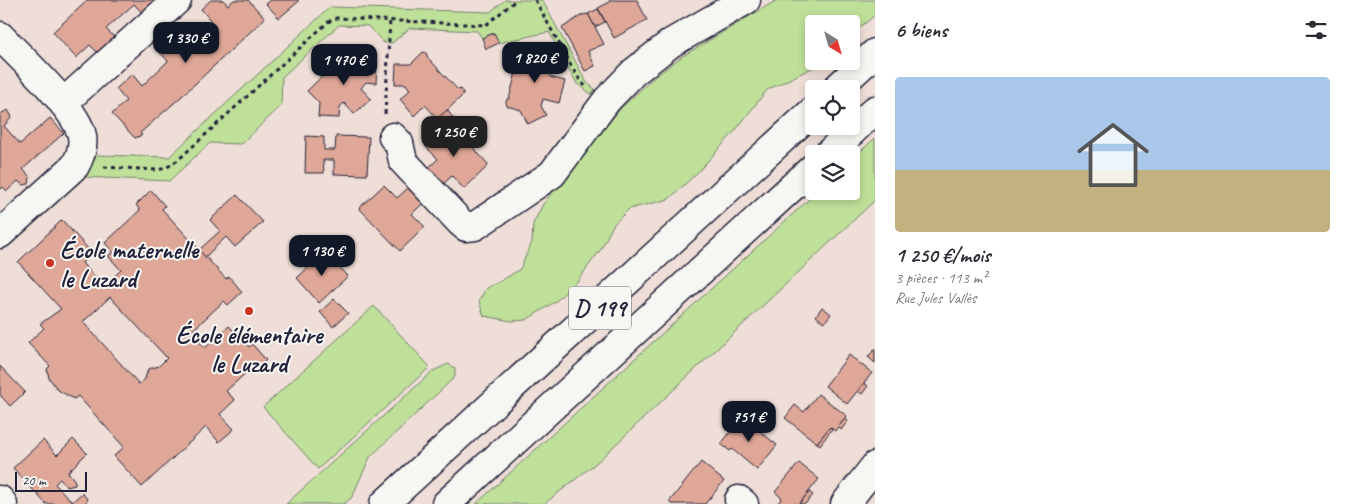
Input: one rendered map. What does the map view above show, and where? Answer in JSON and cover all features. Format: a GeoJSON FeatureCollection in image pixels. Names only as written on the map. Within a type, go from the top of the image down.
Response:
{"type":"FeatureCollection","features":[{"type":"Feature","properties":{"kind":"main road"},"geometry":{"type":"LineString","coordinates":[[63,103],[177,0]]}},
{"type":"Feature","properties":{"kind":"main road"},"geometry":{"type":"LineString","coordinates":[[394,137],[399,142],[403,161],[460,222],[466,226],[474,226],[484,232],[552,174],[607,100],[634,72],[671,43],[746,0]]}},
{"type":"Feature","properties":{"kind":"main road"},"geometry":{"type":"LineString","coordinates":[[0,36],[63,103],[76,119],[83,137],[81,153],[75,166],[0,234]]}},
{"type":"Feature","properties":{"kind":"main road"},"geometry":{"type":"LineString","coordinates":[[846,80],[875,53]]}},
{"type":"Feature","properties":{"kind":"main road"},"geometry":{"type":"LineString","coordinates":[[838,145],[875,110]]}},
{"type":"Feature","properties":{"kind":"main road","name":"D 199"},"geometry":{"type":"LineString","coordinates":[[384,504],[805,118]]}},
{"type":"Feature","properties":{"kind":"main road","name":"D 199"},"geometry":{"type":"LineString","coordinates":[[446,504],[805,175]]}},
{"type":"Feature","properties":{"kind":"main road"},"geometry":{"type":"LineString","coordinates":[[845,504],[875,466]]}},
{"type":"Feature","properties":{"kind":"main road"},"geometry":{"type":"LineString","coordinates":[[0,500],[3,504]]}},
{"type":"Feature","properties":{"kind":"path"},"geometry":{"type":"LineString","coordinates":[[75,166],[157,170],[166,168],[178,160],[328,22],[336,18],[486,24],[516,0]]}},
{"type":"Feature","properties":{"kind":"path"},"geometry":{"type":"LineString","coordinates":[[535,0],[581,82],[607,100]]}},
{"type":"Feature","properties":{"kind":"path"},"geometry":{"type":"LineString","coordinates":[[390,20],[385,113],[394,137]]}},
{"type":"Feature","properties":{"kind":"green space"},"geometry":{"type":"Polygon","coordinates":[[[505,0],[542,0],[587,83],[595,89],[591,94],[577,84],[549,32],[498,43],[494,33],[482,38],[477,31],[410,28],[392,43],[384,43],[368,26],[339,25],[282,77],[281,106],[241,144],[210,143],[169,181],[82,177],[96,155],[169,157],[330,7],[490,12],[505,0]]]}},
{"type":"Feature","properties":{"kind":"green space"},"geometry":{"type":"Polygon","coordinates":[[[777,0],[875,0],[875,15],[860,28],[860,15],[805,15],[805,70],[808,70],[767,90],[735,131],[697,173],[669,199],[629,209],[613,225],[601,249],[578,280],[555,302],[526,320],[511,321],[484,316],[479,301],[486,288],[520,269],[532,242],[533,224],[543,204],[621,108],[652,79],[681,57],[777,0]]]}},
{"type":"Feature","properties":{"kind":"green space"},"geometry":{"type":"Polygon","coordinates":[[[875,138],[875,200],[596,463],[544,504],[476,504],[808,200],[860,200],[860,152],[875,138]]]}},
{"type":"Feature","properties":{"kind":"green space"},"geometry":{"type":"Polygon","coordinates":[[[374,306],[430,367],[318,469],[263,407],[374,306]]]}},
{"type":"Feature","properties":{"kind":"green space"},"geometry":{"type":"Polygon","coordinates":[[[448,364],[455,368],[455,377],[370,457],[352,497],[344,504],[286,504],[433,371],[448,364]]]}},
{"type":"Feature","properties":{"kind":"building"},"geometry":{"type":"Polygon","coordinates":[[[88,0],[160,0],[144,15],[134,4],[106,29],[117,40],[100,55],[90,45],[76,58],[53,32],[88,0]]]}},
{"type":"Feature","properties":{"kind":"building"},"geometry":{"type":"Polygon","coordinates":[[[211,0],[223,0],[228,5],[234,0],[248,0],[265,18],[140,133],[142,135],[135,138],[112,114],[126,101],[116,89],[132,74],[142,86],[168,61],[157,49],[174,35],[184,46],[211,21],[201,9],[211,0]]]}},
{"type":"Feature","properties":{"kind":"building"},"geometry":{"type":"Polygon","coordinates":[[[271,0],[298,0],[298,2],[279,18],[266,4],[271,0]]]}},
{"type":"Feature","properties":{"kind":"building"},"geometry":{"type":"Polygon","coordinates":[[[609,0],[637,0],[647,20],[614,38],[598,8],[610,2],[609,0]]]}},
{"type":"Feature","properties":{"kind":"building"},"geometry":{"type":"Polygon","coordinates":[[[598,9],[605,22],[595,27],[588,14],[598,9]]]}},
{"type":"Feature","properties":{"kind":"building"},"geometry":{"type":"Polygon","coordinates":[[[588,14],[604,44],[588,51],[595,66],[585,71],[562,28],[582,15],[588,14]]]}},
{"type":"Feature","properties":{"kind":"building"},"geometry":{"type":"Polygon","coordinates":[[[494,33],[499,43],[486,49],[482,38],[494,33]]]}},
{"type":"Feature","properties":{"kind":"building"},"geometry":{"type":"Polygon","coordinates":[[[552,48],[562,66],[552,70],[550,77],[565,81],[559,103],[543,99],[541,106],[546,115],[528,124],[521,110],[507,106],[506,102],[509,99],[521,53],[524,50],[539,55],[552,48]]]}},
{"type":"Feature","properties":{"kind":"building"},"geometry":{"type":"Polygon","coordinates":[[[348,51],[351,51],[361,62],[377,63],[376,83],[366,82],[361,88],[371,99],[354,114],[344,103],[340,107],[339,118],[318,117],[319,103],[307,91],[348,51]]]}},
{"type":"Feature","properties":{"kind":"building"},"geometry":{"type":"Polygon","coordinates":[[[423,52],[426,53],[428,58],[458,90],[460,89],[463,92],[463,95],[438,119],[425,105],[414,116],[400,99],[410,90],[406,84],[395,84],[396,64],[411,64],[423,52]]]}},
{"type":"Feature","properties":{"kind":"building"},"geometry":{"type":"Polygon","coordinates":[[[8,110],[12,117],[4,126],[20,144],[50,118],[64,133],[23,169],[30,177],[29,184],[23,185],[18,181],[7,191],[3,187],[0,190],[0,114],[8,110]]]}},
{"type":"Feature","properties":{"kind":"building"},"geometry":{"type":"Polygon","coordinates":[[[447,110],[454,119],[446,127],[438,118],[447,110]]]}},
{"type":"Feature","properties":{"kind":"building"},"geometry":{"type":"Polygon","coordinates":[[[450,123],[488,164],[464,189],[452,176],[441,186],[426,170],[438,159],[425,146],[450,123]]]}},
{"type":"Feature","properties":{"kind":"building"},"geometry":{"type":"Polygon","coordinates":[[[306,136],[324,137],[324,150],[335,150],[336,136],[369,137],[367,175],[334,174],[334,160],[323,160],[324,173],[305,173],[306,136]]]}},
{"type":"Feature","properties":{"kind":"building"},"geometry":{"type":"Polygon","coordinates":[[[384,185],[397,198],[408,188],[423,203],[412,214],[425,227],[400,251],[359,208],[384,185]]]}},
{"type":"Feature","properties":{"kind":"building"},"geometry":{"type":"Polygon","coordinates":[[[151,190],[165,206],[162,209],[226,279],[229,276],[242,292],[228,305],[224,301],[191,332],[205,348],[229,326],[249,347],[252,344],[266,360],[251,375],[248,371],[226,391],[235,400],[220,414],[234,429],[219,442],[206,427],[142,487],[114,456],[124,447],[78,396],[74,399],[58,390],[49,378],[47,369],[50,366],[28,343],[44,328],[40,324],[61,309],[18,262],[62,220],[92,253],[82,263],[104,286],[121,270],[108,256],[113,252],[105,243],[140,210],[136,205],[151,190]],[[110,297],[83,322],[139,384],[145,379],[148,369],[159,366],[167,358],[110,297]]]}},
{"type":"Feature","properties":{"kind":"building"},"geometry":{"type":"Polygon","coordinates":[[[237,195],[263,222],[235,247],[226,237],[205,257],[199,250],[220,231],[210,220],[237,195]]]}},
{"type":"Feature","properties":{"kind":"building"},"geometry":{"type":"Polygon","coordinates":[[[325,251],[348,276],[319,303],[297,278],[325,251]]]}},
{"type":"Feature","properties":{"kind":"building"},"geometry":{"type":"Polygon","coordinates":[[[334,299],[348,313],[333,327],[320,312],[334,299]]]}},
{"type":"Feature","properties":{"kind":"building"},"geometry":{"type":"Polygon","coordinates":[[[822,307],[831,314],[824,323],[816,316],[822,307]]]}},
{"type":"Feature","properties":{"kind":"building"},"geometry":{"type":"Polygon","coordinates":[[[875,349],[875,363],[868,357],[875,349]]]}},
{"type":"Feature","properties":{"kind":"building"},"geometry":{"type":"Polygon","coordinates":[[[849,355],[872,373],[847,404],[825,386],[849,355]]]}},
{"type":"Feature","properties":{"kind":"building"},"geometry":{"type":"Polygon","coordinates":[[[0,366],[25,392],[10,406],[0,395],[0,366]]]}},
{"type":"Feature","properties":{"kind":"building"},"geometry":{"type":"Polygon","coordinates":[[[864,383],[868,386],[862,394],[858,391],[864,383]]]}},
{"type":"Feature","properties":{"kind":"building"},"geometry":{"type":"Polygon","coordinates":[[[818,394],[847,416],[835,431],[830,427],[817,443],[785,418],[795,405],[804,412],[818,394]]]}},
{"type":"Feature","properties":{"kind":"building"},"geometry":{"type":"Polygon","coordinates":[[[742,417],[777,445],[757,470],[732,449],[730,451],[721,444],[742,417]]]}},
{"type":"Feature","properties":{"kind":"building"},"geometry":{"type":"Polygon","coordinates":[[[845,419],[848,421],[841,430],[838,427],[845,419]]]}},
{"type":"Feature","properties":{"kind":"building"},"geometry":{"type":"Polygon","coordinates":[[[830,427],[832,429],[820,445],[817,443],[830,427]]]}},
{"type":"Feature","properties":{"kind":"building"},"geometry":{"type":"Polygon","coordinates":[[[73,439],[87,453],[68,472],[75,481],[75,485],[67,487],[60,479],[55,484],[72,502],[82,493],[88,500],[84,504],[46,504],[13,468],[43,440],[57,455],[73,439]]]}},
{"type":"Feature","properties":{"kind":"building"},"geometry":{"type":"Polygon","coordinates":[[[701,462],[724,481],[705,504],[672,504],[669,502],[701,462]]]}},
{"type":"Feature","properties":{"kind":"building"},"geometry":{"type":"Polygon","coordinates":[[[799,463],[819,479],[799,504],[777,504],[782,498],[775,492],[799,463]]]}},
{"type":"Feature","properties":{"kind":"building"},"geometry":{"type":"Polygon","coordinates":[[[809,492],[813,495],[805,504],[799,504],[809,492]]]}},
{"type":"Feature","properties":{"kind":"place","name":"École maternelle le Luzard"},"geometry":{"type":"Point","coordinates":[50,263]}},
{"type":"Feature","properties":{"kind":"place","name":"École élémentaire le Luzard"},"geometry":{"type":"Point","coordinates":[249,311]}}]}
